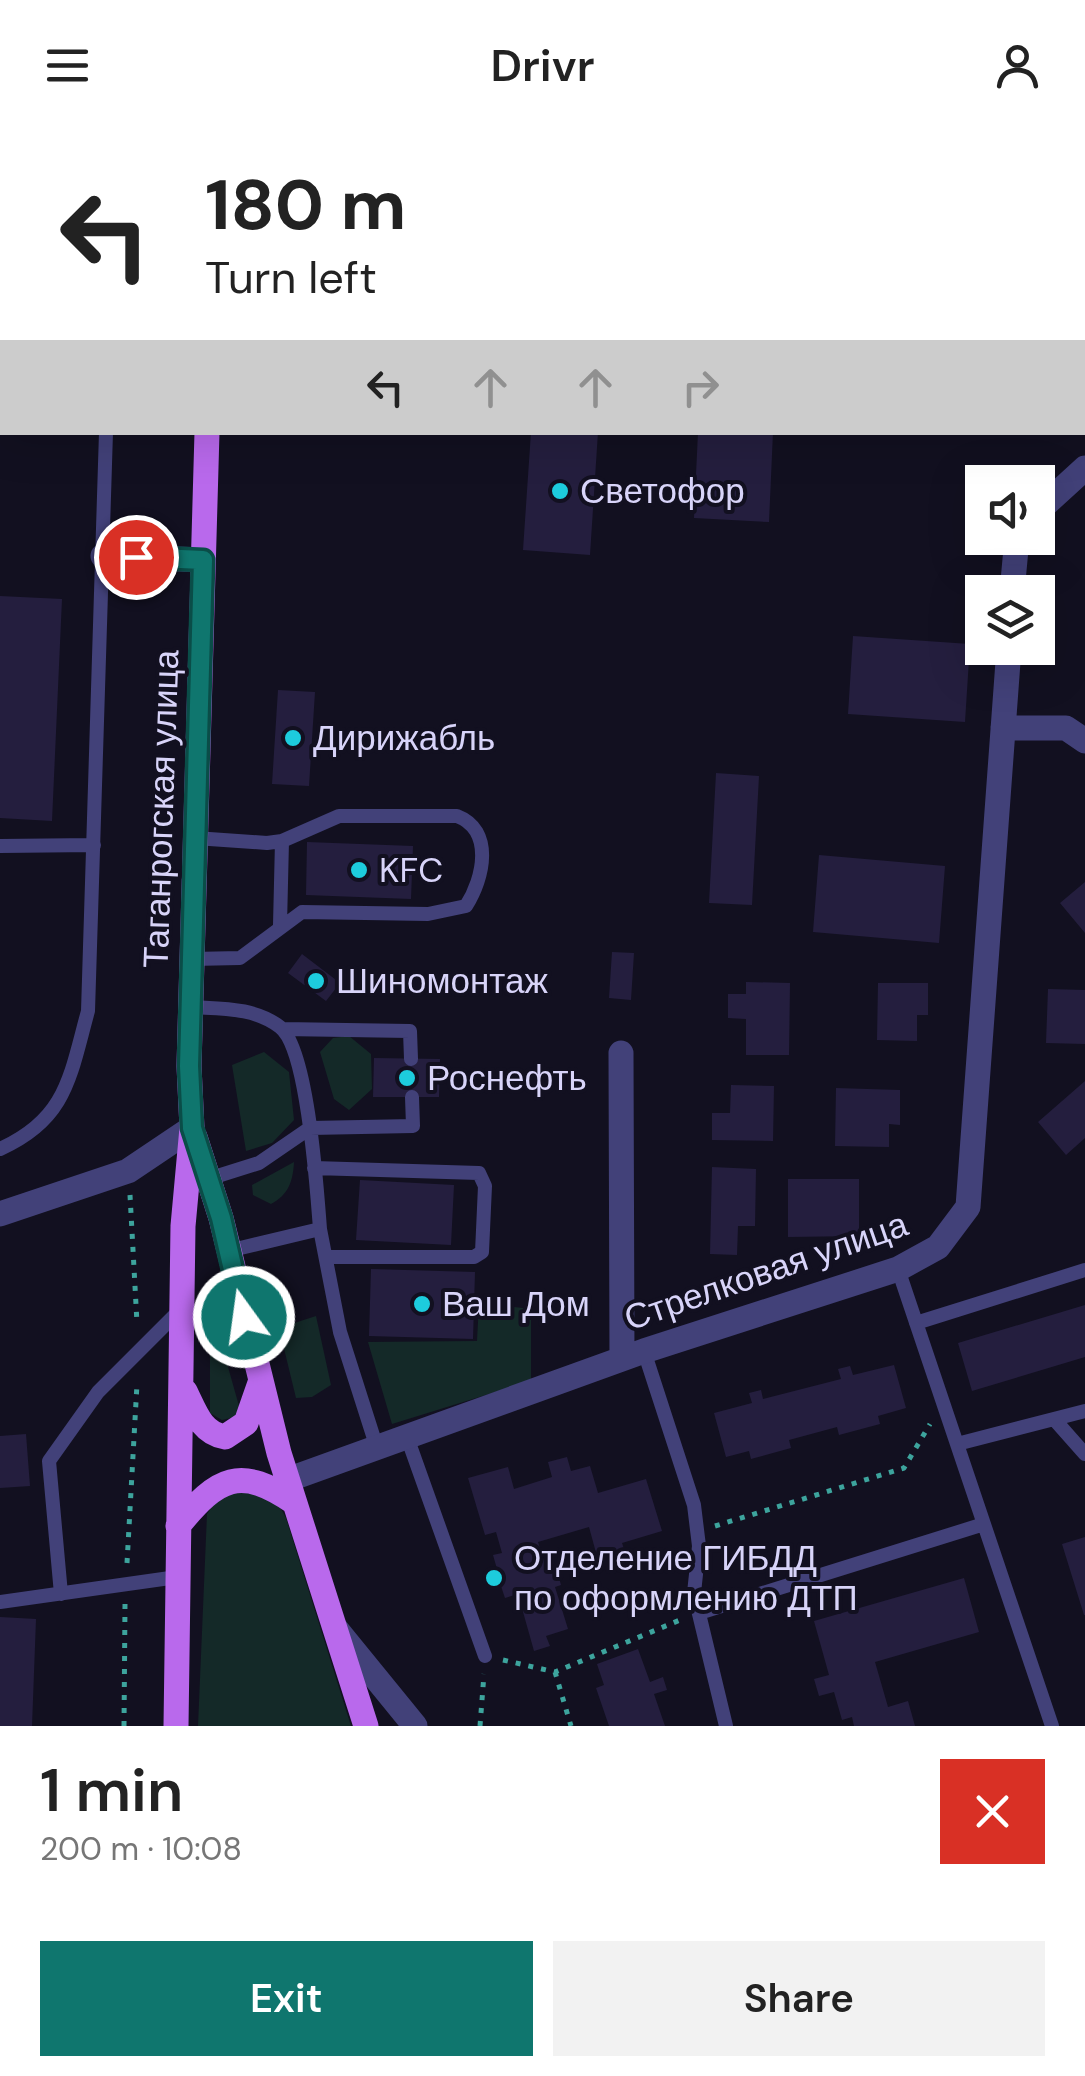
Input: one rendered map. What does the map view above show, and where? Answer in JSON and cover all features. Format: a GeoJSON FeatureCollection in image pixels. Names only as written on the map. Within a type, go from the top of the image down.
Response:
{"type":"FeatureCollection","features":[{"type":"Feature","properties":{"kind":"main road","name":"Таганрогская улица"},"geometry":{"type":"LineString","coordinates":[[176,1726],[185,1305],[183,1226],[192,1128],[192,959],[207,435]]}},
{"type":"Feature","properties":{"kind":"main road","name":"Таганрогская улица"},"geometry":{"type":"LineString","coordinates":[[192,1128],[291,1492],[366,1726]]}},
{"type":"Feature","properties":{"kind":"main road"},"geometry":{"type":"LineString","coordinates":[[183,1387],[200,1423],[213,1435],[225,1436],[246,1424],[260,1383]]}},
{"type":"Feature","properties":{"kind":"main road"},"geometry":{"type":"LineString","coordinates":[[178,1526],[215,1486],[235,1480],[291,1492]]}},
{"type":"Feature","properties":{"kind":"street"},"geometry":{"type":"LineString","coordinates":[[1055,495],[1085,468]]}},
{"type":"Feature","properties":{"kind":"street"},"geometry":{"type":"LineString","coordinates":[[103,556],[203,560]]}},
{"type":"Feature","properties":{"kind":"street","name":"Стрелковая улица"},"geometry":{"type":"LineString","coordinates":[[291,1492],[376,1448],[633,1355],[898,1269],[938,1247],[968,1207],[1008,665]]}},
{"type":"Feature","properties":{"kind":"street"},"geometry":{"type":"LineString","coordinates":[[1003,728],[1066,728],[1085,741]]}},
{"type":"Feature","properties":{"kind":"street"},"geometry":{"type":"LineString","coordinates":[[621,1052],[633,1355]]}},
{"type":"Feature","properties":{"kind":"street"},"geometry":{"type":"LineString","coordinates":[[0,1214],[128,1171],[192,1128]]}},
{"type":"Feature","properties":{"kind":"street"},"geometry":{"type":"LineString","coordinates":[[334,1626],[415,1726]]}},
{"type":"Feature","properties":{"kind":"lane"},"geometry":{"type":"LineString","coordinates":[[0,1149],[27,1137],[65,1095],[88,1012],[106,435]]}},
{"type":"Feature","properties":{"kind":"lane"},"geometry":{"type":"LineString","coordinates":[[192,959],[240,958],[302,912],[428,914],[466,906],[476,890],[483,839],[472,822],[457,816],[339,816],[282,840],[195,838]]}},
{"type":"Feature","properties":{"kind":"lane"},"geometry":{"type":"LineString","coordinates":[[280,925],[282,840]]}},
{"type":"Feature","properties":{"kind":"lane"},"geometry":{"type":"LineString","coordinates":[[0,846],[94,846]]}},
{"type":"Feature","properties":{"kind":"lane"},"geometry":{"type":"LineString","coordinates":[[191,1007],[251,1012],[283,1029],[410,1031],[411,1058]]}},
{"type":"Feature","properties":{"kind":"lane"},"geometry":{"type":"LineString","coordinates":[[283,1029],[298,1066],[310,1128],[320,1230],[340,1332],[376,1448]]}},
{"type":"Feature","properties":{"kind":"lane"},"geometry":{"type":"LineString","coordinates":[[208,1178],[259,1162],[310,1128],[413,1126],[412,1097]]}},
{"type":"Feature","properties":{"kind":"lane"},"geometry":{"type":"LineString","coordinates":[[314,1168],[479,1173],[485,1186],[482,1252],[474,1257],[326,1257]]}},
{"type":"Feature","properties":{"kind":"lane"},"geometry":{"type":"LineString","coordinates":[[228,1251],[320,1230]]}},
{"type":"Feature","properties":{"kind":"lane"},"geometry":{"type":"LineString","coordinates":[[898,1269],[1052,1726]]}},
{"type":"Feature","properties":{"kind":"lane"},"geometry":{"type":"LineString","coordinates":[[916,1323],[1085,1270]]}},
{"type":"Feature","properties":{"kind":"lane"},"geometry":{"type":"LineString","coordinates":[[61,1594],[49,1460],[98,1392],[185,1305]]}},
{"type":"Feature","properties":{"kind":"lane"},"geometry":{"type":"LineString","coordinates":[[633,1355],[694,1505],[698,1532],[694,1593],[726,1726]]}},
{"type":"Feature","properties":{"kind":"lane"},"geometry":{"type":"LineString","coordinates":[[957,1444],[1085,1411]]}},
{"type":"Feature","properties":{"kind":"lane"},"geometry":{"type":"LineString","coordinates":[[1054,1419],[1085,1454]]}},
{"type":"Feature","properties":{"kind":"lane"},"geometry":{"type":"LineString","coordinates":[[406,1437],[485,1656]]}},
{"type":"Feature","properties":{"kind":"lane"},"geometry":{"type":"LineString","coordinates":[[699,1612],[984,1524]]}},
{"type":"Feature","properties":{"kind":"lane"},"geometry":{"type":"LineString","coordinates":[[0,1602],[177,1577]]}},
{"type":"Feature","properties":{"kind":"path"},"geometry":{"type":"LineString","coordinates":[[124,1726],[125,1585],[139,1349],[128,1171]]}},
{"type":"Feature","properties":{"kind":"path"},"geometry":{"type":"LineString","coordinates":[[698,1532],[904,1468],[942,1400]]}},
{"type":"Feature","properties":{"kind":"path"},"geometry":{"type":"LineString","coordinates":[[480,1726],[485,1656],[554,1672],[699,1612]]}},
{"type":"Feature","properties":{"kind":"path"},"geometry":{"type":"LineString","coordinates":[[554,1672],[571,1726]]}},
{"type":"Feature","properties":{"kind":"green space"},"geometry":{"type":"Polygon","coordinates":[[[349,1036],[371,1054],[372,1089],[349,1110],[334,1099],[320,1052],[333,1038],[349,1036]]]}},
{"type":"Feature","properties":{"kind":"green space"},"geometry":{"type":"Polygon","coordinates":[[[264,1052],[289,1072],[294,1120],[272,1143],[246,1151],[232,1065],[264,1052]]]}},
{"type":"Feature","properties":{"kind":"green space"},"geometry":{"type":"Polygon","coordinates":[[[294,1162],[282,1196],[271,1204],[253,1195],[252,1185],[294,1162]]]}},
{"type":"Feature","properties":{"kind":"green space"},"geometry":{"type":"Polygon","coordinates":[[[479,1303],[531,1309],[531,1381],[392,1424],[368,1342],[477,1341],[479,1303]]]}},
{"type":"Feature","properties":{"kind":"green space"},"geometry":{"type":"Polygon","coordinates":[[[316,1316],[331,1385],[312,1397],[296,1398],[279,1328],[316,1316]]]}},
{"type":"Feature","properties":{"kind":"green space"},"geometry":{"type":"Polygon","coordinates":[[[214,1340],[221,1342],[239,1406],[235,1417],[222,1420],[210,1413],[210,1345],[214,1340]]]}},
{"type":"Feature","properties":{"kind":"green space"},"geometry":{"type":"Polygon","coordinates":[[[236,1488],[274,1496],[286,1518],[351,1726],[198,1726],[207,1514],[218,1497],[236,1488]]]}},
{"type":"Feature","properties":{"kind":"building","name":"Светофор"},"geometry":{"type":"Polygon","coordinates":[[[531,435],[598,435],[590,555],[523,550],[531,435]]]}},
{"type":"Feature","properties":{"kind":"building"},"geometry":{"type":"Polygon","coordinates":[[[698,435],[773,435],[769,522],[694,518],[698,435]]]}},
{"type":"Feature","properties":{"kind":"building"},"geometry":{"type":"Polygon","coordinates":[[[0,596],[62,599],[52,821],[0,818],[0,596]]]}},
{"type":"Feature","properties":{"kind":"building"},"geometry":{"type":"Polygon","coordinates":[[[853,636],[965,644],[965,665],[969,665],[965,722],[848,714],[853,636]]]}},
{"type":"Feature","properties":{"kind":"building","name":"Дирижабль"},"geometry":{"type":"Polygon","coordinates":[[[278,690],[315,692],[309,786],[272,784],[278,690]]]}},
{"type":"Feature","properties":{"kind":"building"},"geometry":{"type":"Polygon","coordinates":[[[716,773],[759,776],[752,905],[709,903],[716,773]]]}},
{"type":"Feature","properties":{"kind":"building","name":"KFC"},"geometry":{"type":"Polygon","coordinates":[[[307,842],[413,846],[411,899],[306,895],[307,842]]]}},
{"type":"Feature","properties":{"kind":"building"},"geometry":{"type":"Polygon","coordinates":[[[819,855],[945,866],[939,943],[813,932],[819,855]]]}},
{"type":"Feature","properties":{"kind":"building"},"geometry":{"type":"Polygon","coordinates":[[[1085,882],[1085,933],[1060,903],[1085,882]]]}},
{"type":"Feature","properties":{"kind":"building"},"geometry":{"type":"Polygon","coordinates":[[[612,952],[634,953],[631,1000],[609,998],[612,952]]]}},
{"type":"Feature","properties":{"kind":"building"},"geometry":{"type":"Polygon","coordinates":[[[302,954],[340,983],[326,1001],[288,973],[302,954]]]}},
{"type":"Feature","properties":{"kind":"building"},"geometry":{"type":"Polygon","coordinates":[[[746,982],[790,983],[789,1055],[746,1055],[746,1019],[728,1018],[728,994],[746,994],[746,982]]]}},
{"type":"Feature","properties":{"kind":"building"},"geometry":{"type":"Polygon","coordinates":[[[878,983],[928,983],[928,1015],[917,1015],[917,1041],[877,1040],[878,983]]]}},
{"type":"Feature","properties":{"kind":"building"},"geometry":{"type":"Polygon","coordinates":[[[1048,989],[1085,990],[1085,1044],[1046,1043],[1048,989]]]}},
{"type":"Feature","properties":{"kind":"building","name":"Роснефть"},"geometry":{"type":"Polygon","coordinates":[[[374,1058],[440,1059],[439,1097],[373,1097],[374,1058]]]}},
{"type":"Feature","properties":{"kind":"building"},"geometry":{"type":"Polygon","coordinates":[[[1085,1081],[1085,1138],[1066,1155],[1038,1122],[1085,1081]]]}},
{"type":"Feature","properties":{"kind":"building"},"geometry":{"type":"Polygon","coordinates":[[[731,1085],[774,1086],[773,1141],[712,1140],[712,1113],[730,1113],[731,1085]]]}},
{"type":"Feature","properties":{"kind":"building"},"geometry":{"type":"Polygon","coordinates":[[[836,1088],[900,1090],[900,1125],[889,1124],[889,1147],[835,1146],[836,1088]]]}},
{"type":"Feature","properties":{"kind":"building"},"geometry":{"type":"Polygon","coordinates":[[[712,1167],[756,1169],[755,1226],[738,1226],[737,1255],[710,1254],[712,1167]]]}},
{"type":"Feature","properties":{"kind":"building"},"geometry":{"type":"Polygon","coordinates":[[[788,1179],[859,1179],[859,1236],[788,1237],[788,1179]]]}},
{"type":"Feature","properties":{"kind":"building"},"geometry":{"type":"Polygon","coordinates":[[[360,1180],[454,1185],[451,1245],[356,1240],[360,1180]]]}},
{"type":"Feature","properties":{"kind":"building","name":"Ваш Дом"},"geometry":{"type":"Polygon","coordinates":[[[371,1269],[475,1272],[473,1339],[369,1336],[371,1269]]]}},
{"type":"Feature","properties":{"kind":"building"},"geometry":{"type":"Polygon","coordinates":[[[1085,1305],[1085,1357],[972,1391],[958,1343],[1085,1305]]]}},
{"type":"Feature","properties":{"kind":"building"},"geometry":{"type":"Polygon","coordinates":[[[894,1365],[906,1408],[878,1416],[880,1424],[839,1435],[837,1427],[789,1440],[791,1448],[751,1459],[749,1451],[726,1457],[714,1413],[752,1403],[749,1393],[761,1390],[763,1399],[841,1379],[838,1369],[850,1366],[853,1375],[894,1365]]]}},
{"type":"Feature","properties":{"kind":"building"},"geometry":{"type":"Polygon","coordinates":[[[26,1434],[30,1486],[0,1488],[0,1436],[26,1434]]]}},
{"type":"Feature","properties":{"kind":"building"},"geometry":{"type":"Polygon","coordinates":[[[567,1457],[571,1471],[590,1466],[598,1493],[646,1479],[662,1531],[622,1543],[625,1552],[598,1560],[589,1527],[538,1542],[547,1570],[556,1567],[561,1585],[555,1587],[568,1629],[546,1636],[550,1646],[534,1651],[518,1594],[505,1598],[501,1586],[492,1589],[486,1572],[497,1569],[493,1555],[502,1553],[496,1532],[485,1535],[468,1478],[508,1467],[514,1489],[552,1477],[548,1462],[567,1457]]]}},
{"type":"Feature","properties":{"kind":"building"},"geometry":{"type":"Polygon","coordinates":[[[1085,1537],[1085,1615],[1084,1615],[1062,1544],[1085,1537]]]}},
{"type":"Feature","properties":{"kind":"building"},"geometry":{"type":"Polygon","coordinates":[[[964,1578],[979,1632],[875,1662],[888,1707],[908,1701],[915,1726],[854,1726],[852,1717],[842,1720],[834,1692],[819,1696],[814,1679],[829,1675],[814,1621],[964,1578]]]}},
{"type":"Feature","properties":{"kind":"building"},"geometry":{"type":"Polygon","coordinates":[[[0,1617],[36,1619],[32,1726],[0,1726],[0,1617]]]}},
{"type":"Feature","properties":{"kind":"building"},"geometry":{"type":"Polygon","coordinates":[[[638,1649],[650,1682],[663,1677],[667,1690],[654,1694],[665,1726],[609,1726],[596,1688],[604,1685],[597,1664],[638,1649]]]}},
{"type":"Feature","properties":{"kind":"place","name":"Светофор"},"geometry":{"type":"Point","coordinates":[560,491]}},
{"type":"Feature","properties":{"kind":"place","name":"Дирижабль"},"geometry":{"type":"Point","coordinates":[293,738]}},
{"type":"Feature","properties":{"kind":"place","name":"KFC"},"geometry":{"type":"Point","coordinates":[359,870]}},
{"type":"Feature","properties":{"kind":"place","name":"Шиномонтаж"},"geometry":{"type":"Point","coordinates":[316,981]}},
{"type":"Feature","properties":{"kind":"place","name":"Роснефть"},"geometry":{"type":"Point","coordinates":[407,1078]}},
{"type":"Feature","properties":{"kind":"place","name":"Ваш Дом"},"geometry":{"type":"Point","coordinates":[422,1304]}},
{"type":"Feature","properties":{"kind":"place","name":"Отделение ГИБДД по оформлению ДТП"},"geometry":{"type":"Point","coordinates":[494,1578]}},
{"type":"Feature","properties":{"kind":"route"},"geometry":{"type":"LineString","coordinates":[[136,557],[203,560],[189,1066],[192,1128],[221,1218],[244,1317]]}}]}
